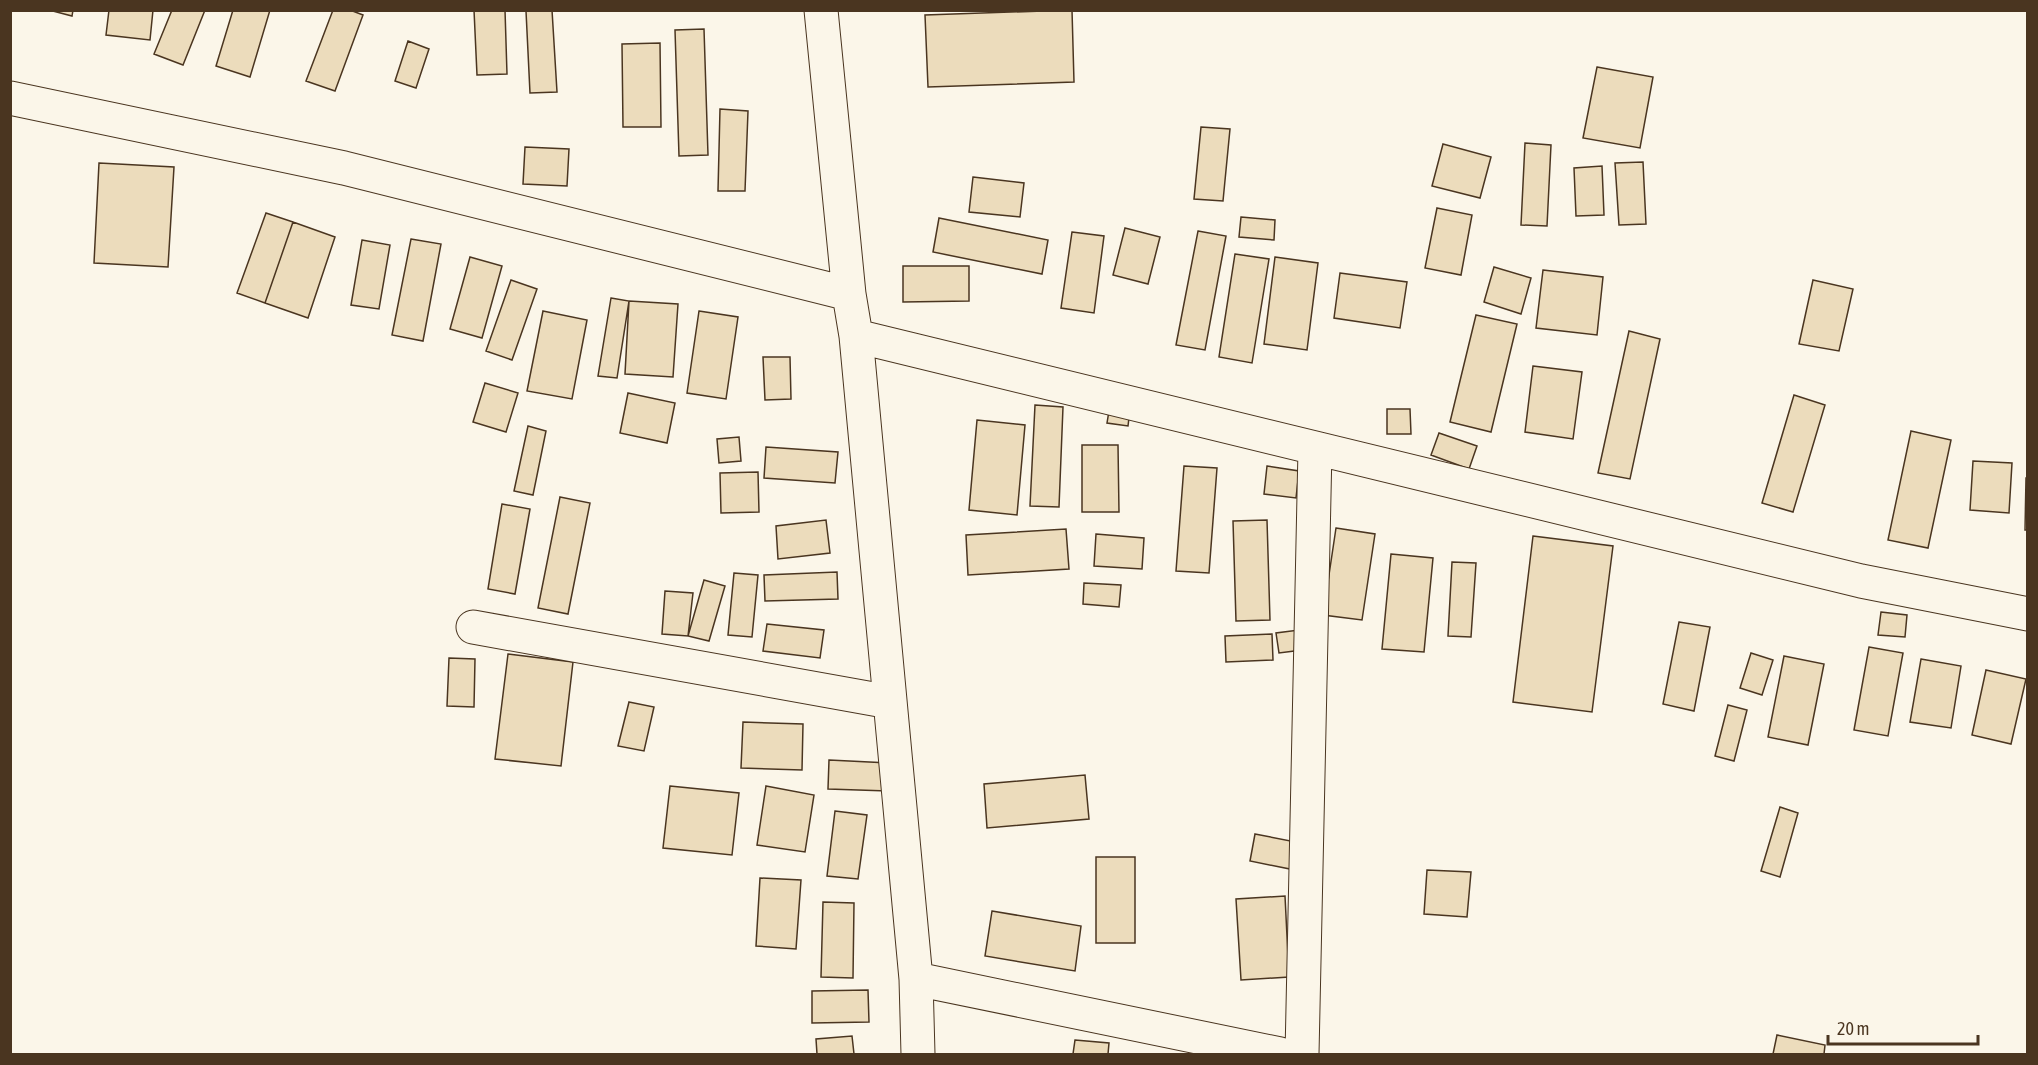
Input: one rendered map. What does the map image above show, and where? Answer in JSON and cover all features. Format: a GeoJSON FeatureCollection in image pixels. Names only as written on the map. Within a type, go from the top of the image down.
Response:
{"type":"FeatureCollection","features":[{"type":"Feature","properties":{"kind":"street"},"geometry":{"type":"LineString","coordinates":[[821,10],[849,294],[856,336],[916,979],[918,1054]]}},
{"type":"Feature","properties":{"kind":"street"},"geometry":{"type":"LineString","coordinates":[[10,98],[344,168],[849,294]]}},
{"type":"Feature","properties":{"kind":"street"},"geometry":{"type":"LineString","coordinates":[[856,336],[1861,580],[2028,614]]}},
{"type":"Feature","properties":{"kind":"street"},"geometry":{"type":"LineString","coordinates":[[1302,1054],[1315,448]]}},
{"type":"Feature","properties":{"kind":"street"},"geometry":{"type":"LineString","coordinates":[[473,627],[890,702]]}},
{"type":"Feature","properties":{"kind":"street"},"geometry":{"type":"LineString","coordinates":[[916,979],[1280,1054]]}},
{"type":"Feature","properties":{"kind":"building"},"geometry":{"type":"Polygon","coordinates":[[[49,10],[73,10],[72,16],[49,10]]]}},
{"type":"Feature","properties":{"kind":"building"},"geometry":{"type":"Polygon","coordinates":[[[109,10],[153,10],[150,40],[106,35],[109,10]]]}},
{"type":"Feature","properties":{"kind":"building"},"geometry":{"type":"Polygon","coordinates":[[[172,10],[205,10],[183,65],[154,54],[172,10]]]}},
{"type":"Feature","properties":{"kind":"building"},"geometry":{"type":"Polygon","coordinates":[[[233,10],[270,10],[250,77],[216,66],[233,10]]]}},
{"type":"Feature","properties":{"kind":"building"},"geometry":{"type":"Polygon","coordinates":[[[333,10],[350,10],[363,15],[335,91],[306,81],[333,10]]]}},
{"type":"Feature","properties":{"kind":"building"},"geometry":{"type":"Polygon","coordinates":[[[474,10],[505,10],[507,74],[477,75],[474,10]]]}},
{"type":"Feature","properties":{"kind":"building"},"geometry":{"type":"Polygon","coordinates":[[[552,10],[557,92],[530,93],[526,11],[552,10]]]}},
{"type":"Feature","properties":{"kind":"building"},"geometry":{"type":"Polygon","coordinates":[[[1072,10],[1074,82],[928,87],[925,15],[1072,10]]]}},
{"type":"Feature","properties":{"kind":"building"},"geometry":{"type":"Polygon","coordinates":[[[704,29],[708,155],[679,156],[675,30],[704,29]]]}},
{"type":"Feature","properties":{"kind":"building"},"geometry":{"type":"Polygon","coordinates":[[[408,41],[429,49],[416,88],[395,81],[408,41]]]}},
{"type":"Feature","properties":{"kind":"building"},"geometry":{"type":"Polygon","coordinates":[[[660,43],[661,127],[623,127],[622,44],[660,43]]]}},
{"type":"Feature","properties":{"kind":"building"},"geometry":{"type":"Polygon","coordinates":[[[1597,67],[1653,77],[1640,148],[1583,138],[1597,67]]]}},
{"type":"Feature","properties":{"kind":"building"},"geometry":{"type":"Polygon","coordinates":[[[720,109],[748,111],[745,191],[718,191],[720,109]]]}},
{"type":"Feature","properties":{"kind":"building"},"geometry":{"type":"Polygon","coordinates":[[[1201,127],[1230,129],[1223,201],[1194,199],[1201,127]]]}},
{"type":"Feature","properties":{"kind":"building"},"geometry":{"type":"Polygon","coordinates":[[[1525,143],[1551,145],[1547,226],[1521,225],[1525,143]]]}},
{"type":"Feature","properties":{"kind":"building"},"geometry":{"type":"Polygon","coordinates":[[[1443,144],[1491,157],[1480,198],[1432,186],[1443,144]]]}},
{"type":"Feature","properties":{"kind":"building"},"geometry":{"type":"Polygon","coordinates":[[[525,147],[569,149],[567,186],[523,184],[525,147]]]}},
{"type":"Feature","properties":{"kind":"building"},"geometry":{"type":"Polygon","coordinates":[[[1643,162],[1646,224],[1619,225],[1615,163],[1643,162]]]}},
{"type":"Feature","properties":{"kind":"building"},"geometry":{"type":"Polygon","coordinates":[[[99,163],[174,167],[168,267],[94,263],[99,163]]]}},
{"type":"Feature","properties":{"kind":"building"},"geometry":{"type":"Polygon","coordinates":[[[1602,166],[1604,215],[1576,216],[1574,168],[1602,166]]]}},
{"type":"Feature","properties":{"kind":"building"},"geometry":{"type":"Polygon","coordinates":[[[973,177],[1024,183],[1020,217],[969,212],[973,177]]]}},
{"type":"Feature","properties":{"kind":"building"},"geometry":{"type":"Polygon","coordinates":[[[1437,208],[1472,215],[1461,275],[1425,268],[1437,208]]]}},
{"type":"Feature","properties":{"kind":"building"},"geometry":{"type":"Polygon","coordinates":[[[266,213],[293,222],[265,303],[237,293],[266,213]]]}},
{"type":"Feature","properties":{"kind":"building"},"geometry":{"type":"Polygon","coordinates":[[[1241,217],[1275,220],[1274,240],[1239,237],[1241,217]]]}},
{"type":"Feature","properties":{"kind":"building"},"geometry":{"type":"Polygon","coordinates":[[[939,218],[1048,240],[1042,274],[933,252],[939,218]]]}},
{"type":"Feature","properties":{"kind":"building"},"geometry":{"type":"Polygon","coordinates":[[[293,222],[335,237],[308,318],[265,303],[293,222]]]}},
{"type":"Feature","properties":{"kind":"building"},"geometry":{"type":"Polygon","coordinates":[[[1125,228],[1160,237],[1148,284],[1113,275],[1125,228]]]}},
{"type":"Feature","properties":{"kind":"building"},"geometry":{"type":"Polygon","coordinates":[[[1198,231],[1226,236],[1205,350],[1176,345],[1198,231]]]}},
{"type":"Feature","properties":{"kind":"building"},"geometry":{"type":"Polygon","coordinates":[[[1072,232],[1104,236],[1094,313],[1061,308],[1072,232]]]}},
{"type":"Feature","properties":{"kind":"building"},"geometry":{"type":"Polygon","coordinates":[[[411,239],[441,244],[423,341],[392,335],[411,239]]]}},
{"type":"Feature","properties":{"kind":"building"},"geometry":{"type":"Polygon","coordinates":[[[362,240],[390,245],[379,309],[351,305],[362,240]]]}},
{"type":"Feature","properties":{"kind":"building"},"geometry":{"type":"Polygon","coordinates":[[[1235,254],[1269,259],[1252,363],[1219,357],[1235,254]]]}},
{"type":"Feature","properties":{"kind":"building"},"geometry":{"type":"Polygon","coordinates":[[[470,257],[502,266],[482,338],[450,329],[470,257]]]}},
{"type":"Feature","properties":{"kind":"building"},"geometry":{"type":"Polygon","coordinates":[[[1275,257],[1318,263],[1307,350],[1264,344],[1275,257]]]}},
{"type":"Feature","properties":{"kind":"building"},"geometry":{"type":"Polygon","coordinates":[[[903,266],[969,266],[969,301],[903,302],[903,266]]]}},
{"type":"Feature","properties":{"kind":"building"},"geometry":{"type":"Polygon","coordinates":[[[1494,267],[1531,278],[1521,314],[1484,302],[1494,267]]]}},
{"type":"Feature","properties":{"kind":"building"},"geometry":{"type":"Polygon","coordinates":[[[1543,270],[1603,277],[1597,335],[1536,328],[1543,270]]]}},
{"type":"Feature","properties":{"kind":"building"},"geometry":{"type":"Polygon","coordinates":[[[1340,273],[1407,282],[1400,328],[1334,318],[1340,273]]]}},
{"type":"Feature","properties":{"kind":"building"},"geometry":{"type":"Polygon","coordinates":[[[511,280],[537,289],[512,360],[486,351],[511,280]]]}},
{"type":"Feature","properties":{"kind":"building"},"geometry":{"type":"Polygon","coordinates":[[[1813,280],[1853,289],[1839,351],[1799,344],[1813,280]]]}},
{"type":"Feature","properties":{"kind":"building"},"geometry":{"type":"Polygon","coordinates":[[[611,298],[629,301],[617,378],[598,376],[611,298]]]}},
{"type":"Feature","properties":{"kind":"building"},"geometry":{"type":"Polygon","coordinates":[[[629,301],[678,304],[673,377],[625,374],[629,301]]]}},
{"type":"Feature","properties":{"kind":"building"},"geometry":{"type":"Polygon","coordinates":[[[543,311],[587,320],[572,399],[527,391],[543,311]]]}},
{"type":"Feature","properties":{"kind":"building"},"geometry":{"type":"Polygon","coordinates":[[[699,311],[738,317],[726,399],[687,393],[699,311]]]}},
{"type":"Feature","properties":{"kind":"building"},"geometry":{"type":"Polygon","coordinates":[[[1476,315],[1517,324],[1491,432],[1450,422],[1476,315]]]}},
{"type":"Feature","properties":{"kind":"building"},"geometry":{"type":"Polygon","coordinates":[[[1629,331],[1660,339],[1630,479],[1598,473],[1629,331]]]}},
{"type":"Feature","properties":{"kind":"building"},"geometry":{"type":"Polygon","coordinates":[[[763,357],[790,357],[791,399],[765,400],[763,357]]]}},
{"type":"Feature","properties":{"kind":"building"},"geometry":{"type":"Polygon","coordinates":[[[1533,366],[1582,372],[1573,439],[1525,432],[1533,366]]]}},
{"type":"Feature","properties":{"kind":"building"},"geometry":{"type":"Polygon","coordinates":[[[485,383],[518,393],[506,432],[473,422],[485,383]]]}},
{"type":"Feature","properties":{"kind":"building"},"geometry":{"type":"Polygon","coordinates":[[[628,393],[675,403],[667,443],[620,433],[628,393]]]}},
{"type":"Feature","properties":{"kind":"building"},"geometry":{"type":"Polygon","coordinates":[[[1794,395],[1825,405],[1793,512],[1762,503],[1794,395]]]}},
{"type":"Feature","properties":{"kind":"building"},"geometry":{"type":"Polygon","coordinates":[[[1035,405],[1063,407],[1059,507],[1030,506],[1035,405]]]}},
{"type":"Feature","properties":{"kind":"building"},"geometry":{"type":"Polygon","coordinates":[[[1110,405],[1130,409],[1128,426],[1107,423],[1110,405]]]}},
{"type":"Feature","properties":{"kind":"building"},"geometry":{"type":"Polygon","coordinates":[[[1387,409],[1410,409],[1411,434],[1387,434],[1387,409]]]}},
{"type":"Feature","properties":{"kind":"building"},"geometry":{"type":"Polygon","coordinates":[[[977,420],[1025,425],[1017,515],[969,510],[977,420]]]}},
{"type":"Feature","properties":{"kind":"building"},"geometry":{"type":"Polygon","coordinates":[[[528,426],[546,431],[533,495],[514,491],[528,426]]]}},
{"type":"Feature","properties":{"kind":"building"},"geometry":{"type":"Polygon","coordinates":[[[1911,431],[1951,440],[1928,548],[1888,540],[1911,431]]]}},
{"type":"Feature","properties":{"kind":"building"},"geometry":{"type":"Polygon","coordinates":[[[1439,433],[1477,446],[1469,469],[1431,455],[1439,433]]]}},
{"type":"Feature","properties":{"kind":"building"},"geometry":{"type":"Polygon","coordinates":[[[739,437],[741,461],[719,463],[717,439],[739,437]]]}},
{"type":"Feature","properties":{"kind":"building"},"geometry":{"type":"Polygon","coordinates":[[[1082,445],[1118,445],[1119,512],[1082,512],[1082,445]]]}},
{"type":"Feature","properties":{"kind":"building"},"geometry":{"type":"Polygon","coordinates":[[[766,447],[838,452],[835,483],[764,478],[766,447]]]}},
{"type":"Feature","properties":{"kind":"building"},"geometry":{"type":"Polygon","coordinates":[[[1973,461],[2012,463],[2009,513],[1970,510],[1973,461]]]}},
{"type":"Feature","properties":{"kind":"building"},"geometry":{"type":"Polygon","coordinates":[[[1184,466],[1217,468],[1209,573],[1176,571],[1184,466]]]}},
{"type":"Feature","properties":{"kind":"building"},"geometry":{"type":"Polygon","coordinates":[[[1267,466],[1299,471],[1296,498],[1264,494],[1267,466]]]}},
{"type":"Feature","properties":{"kind":"building"},"geometry":{"type":"Polygon","coordinates":[[[758,472],[759,512],[721,513],[720,473],[758,472]]]}},
{"type":"Feature","properties":{"kind":"building"},"geometry":{"type":"Polygon","coordinates":[[[2026,478],[2028,478],[2028,530],[2025,530],[2026,478]]]}},
{"type":"Feature","properties":{"kind":"building"},"geometry":{"type":"Polygon","coordinates":[[[560,497],[590,503],[568,614],[538,608],[560,497]]]}},
{"type":"Feature","properties":{"kind":"building"},"geometry":{"type":"Polygon","coordinates":[[[502,504],[530,509],[515,594],[488,589],[502,504]]]}},
{"type":"Feature","properties":{"kind":"building"},"geometry":{"type":"Polygon","coordinates":[[[826,520],[830,553],[778,559],[776,526],[826,520]]]}},
{"type":"Feature","properties":{"kind":"building"},"geometry":{"type":"Polygon","coordinates":[[[1267,520],[1270,620],[1236,621],[1233,521],[1267,520]]]}},
{"type":"Feature","properties":{"kind":"building"},"geometry":{"type":"Polygon","coordinates":[[[1336,528],[1375,534],[1362,620],[1323,615],[1336,528]]]}},
{"type":"Feature","properties":{"kind":"building"},"geometry":{"type":"Polygon","coordinates":[[[1066,529],[1069,569],[968,575],[966,535],[1066,529]]]}},
{"type":"Feature","properties":{"kind":"building"},"geometry":{"type":"Polygon","coordinates":[[[1096,534],[1144,538],[1142,569],[1094,566],[1096,534]]]}},
{"type":"Feature","properties":{"kind":"building"},"geometry":{"type":"Polygon","coordinates":[[[1533,536],[1613,546],[1592,712],[1513,702],[1533,536]]]}},
{"type":"Feature","properties":{"kind":"building"},"geometry":{"type":"Polygon","coordinates":[[[1391,554],[1433,558],[1424,652],[1382,649],[1391,554]]]}},
{"type":"Feature","properties":{"kind":"building"},"geometry":{"type":"Polygon","coordinates":[[[1452,562],[1476,563],[1471,637],[1448,636],[1452,562]]]}},
{"type":"Feature","properties":{"kind":"building"},"geometry":{"type":"Polygon","coordinates":[[[837,572],[838,599],[765,601],[764,575],[837,572]]]}},
{"type":"Feature","properties":{"kind":"building"},"geometry":{"type":"Polygon","coordinates":[[[734,573],[758,575],[752,637],[728,635],[734,573]]]}},
{"type":"Feature","properties":{"kind":"building"},"geometry":{"type":"Polygon","coordinates":[[[704,580],[725,586],[709,641],[688,636],[704,580]]]}},
{"type":"Feature","properties":{"kind":"building"},"geometry":{"type":"Polygon","coordinates":[[[1084,583],[1121,585],[1119,607],[1083,604],[1084,583]]]}},
{"type":"Feature","properties":{"kind":"building"},"geometry":{"type":"Polygon","coordinates":[[[665,591],[693,593],[688,636],[662,634],[665,591]]]}},
{"type":"Feature","properties":{"kind":"building"},"geometry":{"type":"Polygon","coordinates":[[[1881,612],[1907,615],[1905,637],[1878,635],[1881,612]]]}},
{"type":"Feature","properties":{"kind":"building"},"geometry":{"type":"Polygon","coordinates":[[[1679,622],[1710,627],[1694,711],[1663,704],[1679,622]]]}},
{"type":"Feature","properties":{"kind":"building"},"geometry":{"type":"Polygon","coordinates":[[[767,624],[824,630],[820,658],[763,651],[767,624]]]}},
{"type":"Feature","properties":{"kind":"building"},"geometry":{"type":"Polygon","coordinates":[[[1299,630],[1302,650],[1279,653],[1276,633],[1299,630]]]}},
{"type":"Feature","properties":{"kind":"building"},"geometry":{"type":"Polygon","coordinates":[[[1272,634],[1273,660],[1226,662],[1225,636],[1272,634]]]}},
{"type":"Feature","properties":{"kind":"building"},"geometry":{"type":"Polygon","coordinates":[[[1869,647],[1903,653],[1888,736],[1854,730],[1869,647]]]}},
{"type":"Feature","properties":{"kind":"building"},"geometry":{"type":"Polygon","coordinates":[[[1751,653],[1773,660],[1762,695],[1740,688],[1751,653]]]}},
{"type":"Feature","properties":{"kind":"building"},"geometry":{"type":"Polygon","coordinates":[[[508,654],[573,662],[561,766],[495,759],[508,654]]]}},
{"type":"Feature","properties":{"kind":"building"},"geometry":{"type":"Polygon","coordinates":[[[1784,656],[1824,664],[1808,745],[1768,737],[1784,656]]]}},
{"type":"Feature","properties":{"kind":"building"},"geometry":{"type":"Polygon","coordinates":[[[449,658],[475,659],[474,707],[447,706],[449,658]]]}},
{"type":"Feature","properties":{"kind":"building"},"geometry":{"type":"Polygon","coordinates":[[[1921,659],[1961,666],[1951,728],[1910,722],[1921,659]]]}},
{"type":"Feature","properties":{"kind":"building"},"geometry":{"type":"Polygon","coordinates":[[[1986,670],[2026,679],[2011,744],[1972,735],[1986,670]]]}},
{"type":"Feature","properties":{"kind":"building"},"geometry":{"type":"Polygon","coordinates":[[[629,702],[654,707],[644,751],[618,746],[629,702]]]}},
{"type":"Feature","properties":{"kind":"building"},"geometry":{"type":"Polygon","coordinates":[[[1728,705],[1747,710],[1734,761],[1715,756],[1728,705]]]}},
{"type":"Feature","properties":{"kind":"building"},"geometry":{"type":"Polygon","coordinates":[[[743,722],[803,724],[802,770],[741,768],[743,722]]]}},
{"type":"Feature","properties":{"kind":"building"},"geometry":{"type":"Polygon","coordinates":[[[829,760],[889,763],[888,791],[828,789],[829,760]]]}},
{"type":"Feature","properties":{"kind":"building"},"geometry":{"type":"Polygon","coordinates":[[[1085,775],[1089,819],[987,828],[984,784],[1085,775]]]}},
{"type":"Feature","properties":{"kind":"building"},"geometry":{"type":"Polygon","coordinates":[[[670,786],[739,793],[732,855],[663,848],[670,786]]]}},
{"type":"Feature","properties":{"kind":"building"},"geometry":{"type":"Polygon","coordinates":[[[766,786],[814,795],[805,852],[757,845],[766,786]]]}},
{"type":"Feature","properties":{"kind":"building"},"geometry":{"type":"Polygon","coordinates":[[[1780,807],[1798,813],[1780,877],[1761,871],[1780,807]]]}},
{"type":"Feature","properties":{"kind":"building"},"geometry":{"type":"Polygon","coordinates":[[[835,811],[867,815],[858,879],[827,876],[835,811]]]}},
{"type":"Feature","properties":{"kind":"building"},"geometry":{"type":"Polygon","coordinates":[[[1255,834],[1301,843],[1295,870],[1250,861],[1255,834]]]}},
{"type":"Feature","properties":{"kind":"building"},"geometry":{"type":"Polygon","coordinates":[[[1096,857],[1135,857],[1135,943],[1096,943],[1096,857]]]}},
{"type":"Feature","properties":{"kind":"building"},"geometry":{"type":"Polygon","coordinates":[[[1427,870],[1471,872],[1467,917],[1424,914],[1427,870]]]}},
{"type":"Feature","properties":{"kind":"building"},"geometry":{"type":"Polygon","coordinates":[[[760,878],[801,880],[796,949],[756,946],[760,878]]]}},
{"type":"Feature","properties":{"kind":"building"},"geometry":{"type":"Polygon","coordinates":[[[1285,896],[1289,977],[1241,980],[1236,899],[1285,896]]]}},
{"type":"Feature","properties":{"kind":"building"},"geometry":{"type":"Polygon","coordinates":[[[823,902],[854,903],[853,978],[821,977],[823,902]]]}},
{"type":"Feature","properties":{"kind":"building"},"geometry":{"type":"Polygon","coordinates":[[[992,911],[1081,926],[1075,971],[985,956],[992,911]]]}},
{"type":"Feature","properties":{"kind":"building"},"geometry":{"type":"Polygon","coordinates":[[[868,990],[869,1022],[812,1023],[812,991],[868,990]]]}},
{"type":"Feature","properties":{"kind":"building"},"geometry":{"type":"Polygon","coordinates":[[[1777,1035],[1825,1045],[1824,1054],[1773,1054],[1777,1035]]]}},
{"type":"Feature","properties":{"kind":"building"},"geometry":{"type":"Polygon","coordinates":[[[852,1036],[854,1054],[817,1054],[816,1039],[852,1036]]]}},
{"type":"Feature","properties":{"kind":"building"},"geometry":{"type":"Polygon","coordinates":[[[1075,1040],[1109,1043],[1108,1054],[1073,1054],[1075,1040]]]}}]}
